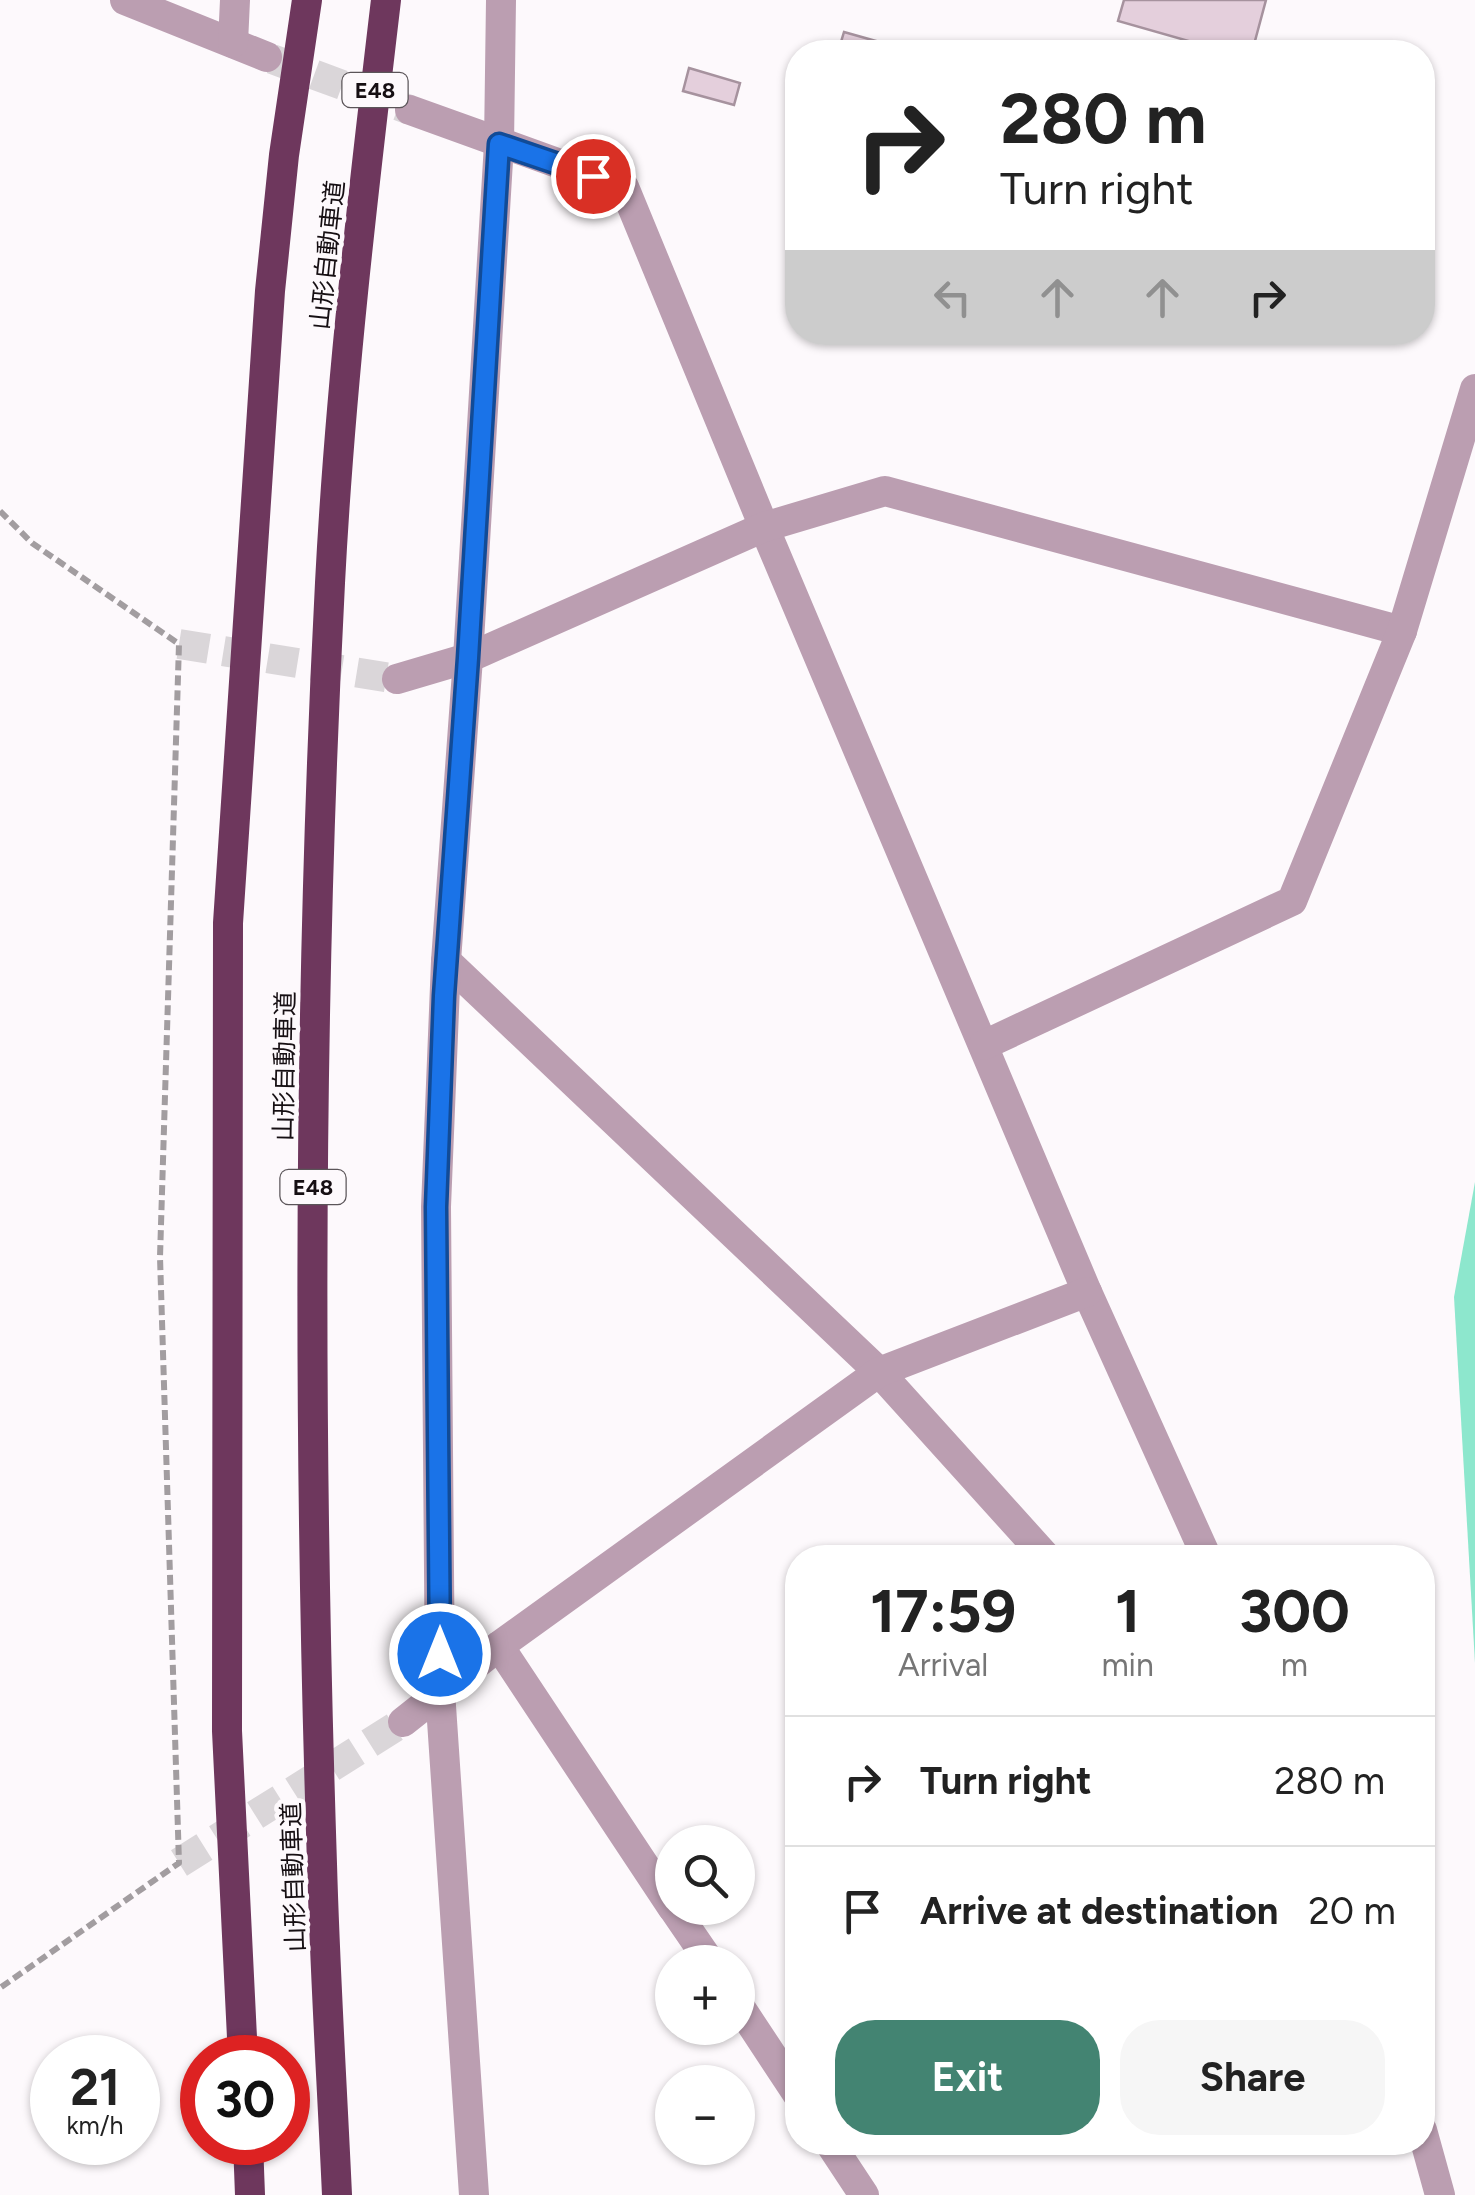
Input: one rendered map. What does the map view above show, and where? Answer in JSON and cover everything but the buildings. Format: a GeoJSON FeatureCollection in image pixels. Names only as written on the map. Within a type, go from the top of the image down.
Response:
{"type":"FeatureCollection","features":[{"type":"Feature","properties":{"kind":"highway","name":"山形自動車道"},"geometry":{"type":"LineString","coordinates":[[243,2035],[227,1732],[228,922],[270,291],[284,155],[307,0]]}},
{"type":"Feature","properties":{"kind":"highway","name":"山形自動車道"},"geometry":{"type":"LineString","coordinates":[[338,2195],[322,1866],[312,1423],[314,997],[332,560],[355,257],[386,0]]}},
{"type":"Feature","properties":{"kind":"highway"},"geometry":{"type":"LineString","coordinates":[[249,2165],[250,2195]]}},
{"type":"Feature","properties":{"kind":"street"},"geometry":{"type":"LineString","coordinates":[[125,0],[267,57]]}},
{"type":"Feature","properties":{"kind":"street"},"geometry":{"type":"LineString","coordinates":[[234,0],[234,42]]}},
{"type":"Feature","properties":{"kind":"street"},"geometry":{"type":"LineString","coordinates":[[474,2195],[440,1691],[436,1207],[446,961],[499,144],[502,0]]}},
{"type":"Feature","properties":{"kind":"street"},"geometry":{"type":"LineString","coordinates":[[410,110],[624,187],[1087,1292],[1201,1545]]}},
{"type":"Feature","properties":{"kind":"street"},"geometry":{"type":"LineString","coordinates":[[984,1045],[1292,900],[1402,631],[1475,390]]}},
{"type":"Feature","properties":{"kind":"street"},"geometry":{"type":"LineString","coordinates":[[396,679],[468,658],[764,528],[885,491],[1402,631]]}},
{"type":"Feature","properties":{"kind":"street"},"geometry":{"type":"LineString","coordinates":[[446,961],[878,1372],[1035,1545]]}},
{"type":"Feature","properties":{"kind":"street"},"geometry":{"type":"LineString","coordinates":[[403,1722],[499,1646],[878,1372],[1087,1292]]}},
{"type":"Feature","properties":{"kind":"street"},"geometry":{"type":"LineString","coordinates":[[499,1646],[655,1880]]}},
{"type":"Feature","properties":{"kind":"street"},"geometry":{"type":"LineString","coordinates":[[755,2030],[785,2075]]}},
{"type":"Feature","properties":{"kind":"street"},"geometry":{"type":"LineString","coordinates":[[838,2155],[864,2195]]}},
{"type":"Feature","properties":{"kind":"street"},"geometry":{"type":"LineString","coordinates":[[1429,2155],[1440,2195]]}},
{"type":"Feature","properties":{"kind":"path"},"geometry":{"type":"LineString","coordinates":[[0,510],[32,543],[179,644],[160,1257],[178,1863],[0,1988]]}},
{"type":"Feature","properties":{"kind":"shaded area"},"geometry":{"type":"Polygon","coordinates":[[[1475,1182],[1475,1663],[1454,1297],[1475,1182]]]}},
{"type":"Feature","properties":{"kind":"tunnel"},"geometry":{"type":"LineString","coordinates":[[272,59],[410,110]]}},
{"type":"Feature","properties":{"kind":"tunnel"},"geometry":{"type":"LineString","coordinates":[[179,644],[397,679]]}},
{"type":"Feature","properties":{"kind":"tunnel"},"geometry":{"type":"LineString","coordinates":[[179,1863],[403,1722]]}},
{"type":"Feature","properties":{"kind":"route"},"geometry":{"type":"LineString","coordinates":[[440,1654],[436,1207],[444,996],[499,144],[593,176]]}}]}
